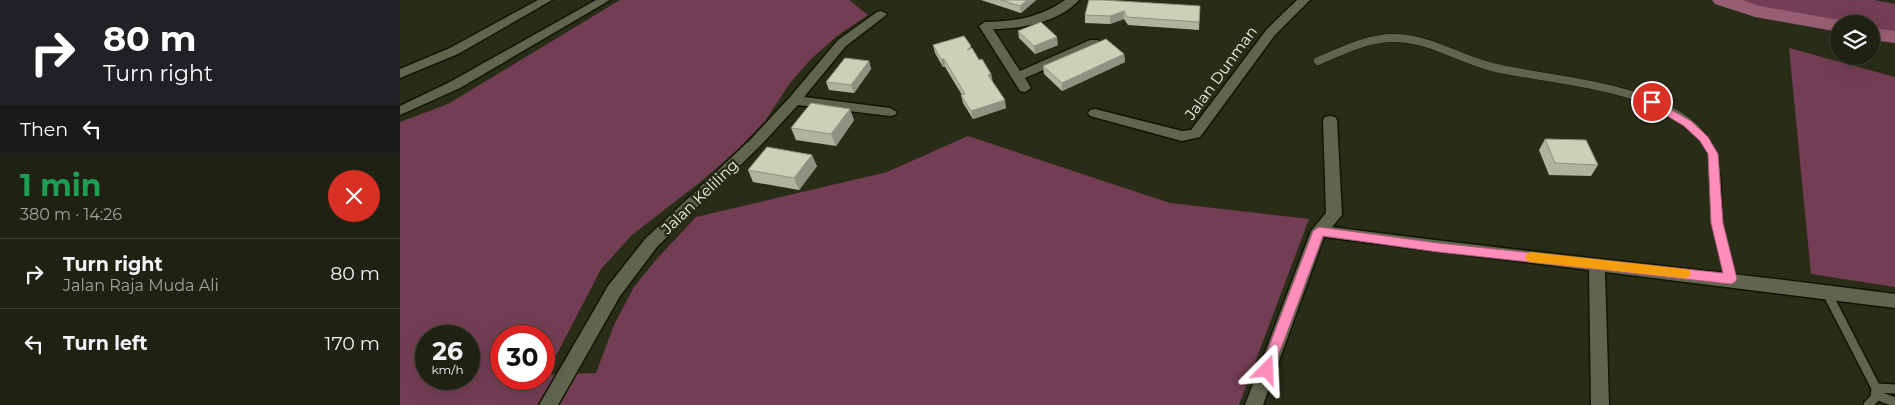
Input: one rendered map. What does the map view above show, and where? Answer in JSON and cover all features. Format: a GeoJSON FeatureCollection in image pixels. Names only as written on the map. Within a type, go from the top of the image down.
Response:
{"type":"FeatureCollection","features":[{"type":"Feature","properties":{"kind":"street"},"geometry":{"type":"LineString","coordinates":[[400,74],[454,51],[546,0]]}},
{"type":"Feature","properties":{"kind":"street"},"geometry":{"type":"LineString","coordinates":[[400,111],[455,85],[604,0]]}},
{"type":"Feature","properties":{"kind":"street"},"geometry":{"type":"LineString","coordinates":[[1025,88],[984,26],[1013,26],[1032,21],[1073,0]]}},
{"type":"Feature","properties":{"kind":"street","name":"Jalan Dunman"},"geometry":{"type":"LineString","coordinates":[[1095,113],[1182,136],[1195,134],[1271,32],[1304,0]]}},
{"type":"Feature","properties":{"kind":"street","name":"Jalan Keliling"},"geometry":{"type":"LineString","coordinates":[[548,405],[614,291],[652,243],[756,142],[795,100],[842,43],[881,14]]}},
{"type":"Feature","properties":{"kind":"street"},"geometry":{"type":"LineString","coordinates":[[1017,77],[1094,43]]}},
{"type":"Feature","properties":{"kind":"street"},"geometry":{"type":"LineString","coordinates":[[795,100],[890,112]]}},
{"type":"Feature","properties":{"kind":"street"},"geometry":{"type":"LineString","coordinates":[[1254,405],[1319,231],[1334,215],[1330,120]]}},
{"type":"Feature","properties":{"kind":"street"},"geometry":{"type":"LineString","coordinates":[[1319,231],[1438,248],[1731,279],[1895,301]]}},
{"type":"Feature","properties":{"kind":"street"},"geometry":{"type":"LineString","coordinates":[[1597,264],[1600,405]]}},
{"type":"Feature","properties":{"kind":"lane"},"geometry":{"type":"LineString","coordinates":[[1318,61],[1375,40],[1393,38],[1410,40],[1433,46],[1482,65],[1612,89],[1639,96],[1666,109],[1687,123],[1704,139],[1713,154],[1717,223],[1731,279]]}},
{"type":"Feature","properties":{"kind":"lane"},"geometry":{"type":"LineString","coordinates":[[1826,291],[1876,392],[1895,402]]}},
{"type":"Feature","properties":{"kind":"lane"},"geometry":{"type":"LineString","coordinates":[[1876,392],[1895,389]]}},
{"type":"Feature","properties":{"kind":"lane"},"geometry":{"type":"LineString","coordinates":[[1868,405],[1873,402],[1876,392]]}},
{"type":"Feature","properties":{"kind":"shaded area"},"geometry":{"type":"Polygon","coordinates":[[[620,0],[849,0],[868,15],[837,36],[811,59],[790,83],[765,121],[737,150],[704,179],[632,235],[601,269],[555,358],[555,325],[490,325],[490,390],[555,390],[555,375],[596,373],[614,325],[634,287],[655,261],[696,217],[887,172],[968,136],[1170,203],[1309,219],[1239,405],[400,405],[400,122],[448,104],[620,0]]]}},
{"type":"Feature","properties":{"kind":"shaded area"},"geometry":{"type":"Polygon","coordinates":[[[1737,0],[1874,0],[1895,4],[1895,33],[1880,31],[1880,15],[1830,15],[1830,21],[1769,9],[1737,0]]]}},
{"type":"Feature","properties":{"kind":"shaded area"},"geometry":{"type":"Polygon","coordinates":[[[1789,48],[1830,59],[1830,65],[1851,65],[1895,77],[1895,287],[1811,274],[1789,48]]]}},
{"type":"Feature","properties":{"kind":"building"},"geometry":{"type":"Polygon","coordinates":[[[1001,0],[1027,0],[1020,6],[1001,0]]]}},
{"type":"Feature","properties":{"kind":"building"},"geometry":{"type":"Polygon","coordinates":[[[1089,0],[1200,6],[1199,22],[1127,17],[1124,11],[1110,16],[1085,15],[1089,0]]]}},
{"type":"Feature","properties":{"kind":"building"},"geometry":{"type":"Polygon","coordinates":[[[1041,22],[1057,37],[1034,46],[1018,31],[1041,22]]]}},
{"type":"Feature","properties":{"kind":"building"},"geometry":{"type":"Polygon","coordinates":[[[964,36],[971,46],[967,50],[972,48],[979,60],[982,59],[991,74],[988,75],[1005,100],[971,111],[961,95],[965,94],[944,59],[941,59],[933,45],[964,36]]]}},
{"type":"Feature","properties":{"kind":"building"},"geometry":{"type":"Polygon","coordinates":[[[1106,39],[1124,54],[1062,83],[1043,66],[1106,39]]]}},
{"type":"Feature","properties":{"kind":"building"},"geometry":{"type":"Polygon","coordinates":[[[845,58],[869,61],[851,85],[826,82],[845,58]]]}},
{"type":"Feature","properties":{"kind":"building"},"geometry":{"type":"Polygon","coordinates":[[[811,103],[850,109],[831,134],[791,128],[811,103]]]}},
{"type":"Feature","properties":{"kind":"building"},"geometry":{"type":"Polygon","coordinates":[[[1545,139],[1586,140],[1598,165],[1555,163],[1545,139]]]}},
{"type":"Feature","properties":{"kind":"building"},"geometry":{"type":"Polygon","coordinates":[[[767,147],[812,155],[794,178],[748,170],[767,147]]]}},
{"type":"Feature","properties":{"kind":"waterway"},"geometry":{"type":"LineString","coordinates":[[1722,0],[1755,11],[1830,24]]}},
{"type":"Feature","properties":{"kind":"waterway"},"geometry":{"type":"LineString","coordinates":[[1880,35],[1895,37]]}},
{"type":"Feature","properties":{"kind":"slow traffic"},"geometry":{"type":"LineString","coordinates":[[1531,257],[1684,273]]}},
{"type":"Feature","properties":{"kind":"route"},"geometry":{"type":"LineString","coordinates":[[1267,370],[1319,231],[1438,248],[1731,279],[1723,254],[1717,223],[1713,154],[1704,139],[1687,123],[1652,102]]}}]}
